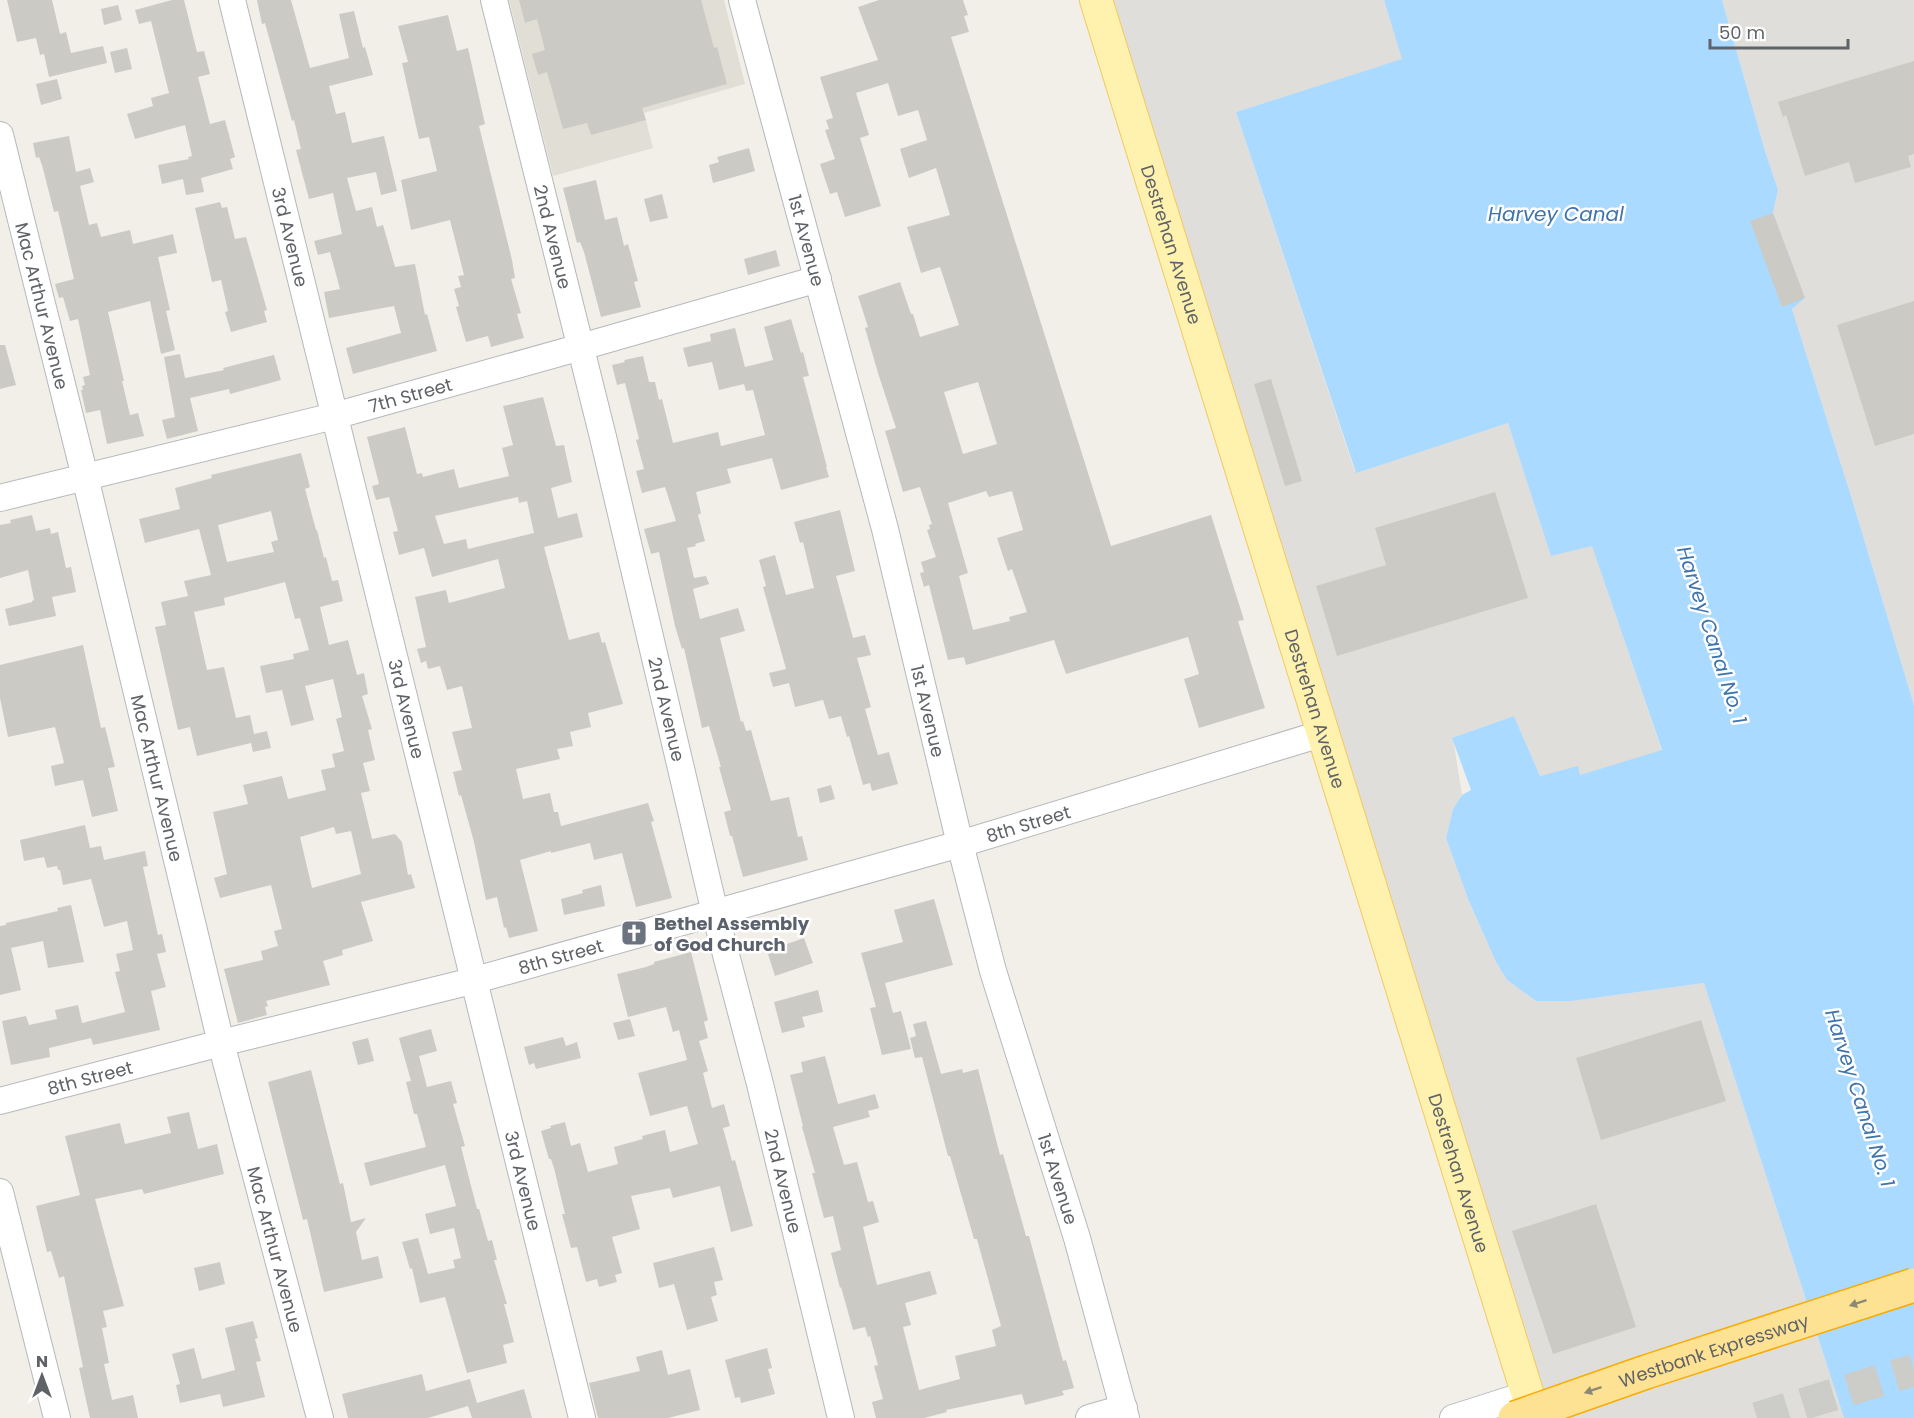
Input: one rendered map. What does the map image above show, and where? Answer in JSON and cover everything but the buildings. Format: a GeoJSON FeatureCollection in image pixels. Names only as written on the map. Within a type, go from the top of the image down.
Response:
{"type":"FeatureCollection","features":[{"type":"Feature","properties":{"kind":"highway","name":"Westbank Expressway"},"geometry":{"type":"LineString","coordinates":[[1526,1410],[1914,1285]]}},
{"type":"Feature","properties":{"kind":"main road","name":"Destrehan Avenue"},"geometry":{"type":"LineString","coordinates":[[1096,0],[1324,733],[1526,1410]]}},
{"type":"Feature","properties":{"kind":"street","name":"3rd Avenue"},"geometry":{"type":"LineString","coordinates":[[232,0],[472,981],[582,1418]]}},
{"type":"Feature","properties":{"kind":"street","name":"2nd Avenue"},"geometry":{"type":"LineString","coordinates":[[494,0],[581,347],[715,913],[760,1084],[841,1418]]}},
{"type":"Feature","properties":{"kind":"street","name":"1st Avenue"},"geometry":{"type":"LineString","coordinates":[[742,0],[885,529],[960,844],[993,971],[1077,1238],[1125,1413]]}},
{"type":"Feature","properties":{"kind":"street","name":"Mac Arthur Avenue"},"geometry":{"type":"LineString","coordinates":[[0,135],[221,1043],[320,1418]]}},
{"type":"Feature","properties":{"kind":"street","name":"7th Street"},"geometry":{"type":"LineString","coordinates":[[0,498],[334,416],[818,279]]}},
{"type":"Feature","properties":{"kind":"street","name":"8th Street"},"geometry":{"type":"LineString","coordinates":[[0,1101],[472,981],[960,844],[1324,733]]}},
{"type":"Feature","properties":{"kind":"street"},"geometry":{"type":"LineString","coordinates":[[0,1192],[57,1418]]}},
{"type":"Feature","properties":{"kind":"street","name":"Westbank Expressway"},"geometry":{"type":"LineString","coordinates":[[1453,1418],[1526,1410]]}},
{"type":"Feature","properties":{"kind":"street"},"geometry":{"type":"LineString","coordinates":[[1089,1418],[1125,1413]]}},
{"type":"Feature","properties":{"kind":"shaded area"},"geometry":{"type":"Polygon","coordinates":[[[509,0],[724,0],[745,84],[644,113],[653,148],[553,176],[509,0]]]}},
{"type":"Feature","properties":{"kind":"shaded area"},"geometry":{"type":"Polygon","coordinates":[[[1111,0],[1384,0],[1403,59],[1236,112],[1355,472],[1508,423],[1551,555],[1592,545],[1662,751],[1580,776],[1578,767],[1540,776],[1514,716],[1453,738],[1462,795],[1453,809],[1446,838],[1468,899],[1496,962],[1507,980],[1536,1001],[1572,1001],[1704,983],[1844,1418],[1546,1418],[1111,0]]]}},
{"type":"Feature","properties":{"kind":"shaded area"},"geometry":{"type":"Polygon","coordinates":[[[1722,0],[1914,0],[1914,705],[1792,309],[1805,298],[1773,213],[1778,190],[1722,0]]]}},
{"type":"Feature","properties":{"kind":"water","name":"Harvey Canal"},"geometry":{"type":"Polygon","coordinates":[[[1384,0],[1722,0],[1778,190],[1773,213],[1805,298],[1792,309],[1914,705],[1914,1418],[1844,1418],[1704,983],[1572,1001],[1536,1001],[1507,980],[1496,962],[1468,899],[1446,838],[1453,809],[1462,795],[1471,790],[1452,738],[1514,716],[1540,776],[1578,766],[1580,775],[1662,750],[1592,546],[1551,556],[1508,423],[1356,473],[1236,112],[1402,59],[1384,0]]]}},
{"type":"Feature","properties":{"kind":"tunnel"},"geometry":{"type":"LineString","coordinates":[[1757,1418],[1914,1370]]}},
{"type":"Feature","properties":{"kind":"place","name":"Bethel Assembly of God Church"},"geometry":{"type":"Point","coordinates":[634,933]}},
{"type":"Feature","properties":{"kind":"water label","name":"Harvey Canal No. 1"},"geometry":{"type":"Point","coordinates":[1712,635]}},
{"type":"Feature","properties":{"kind":"water label","name":"Harvey Canal No. 1"},"geometry":{"type":"Point","coordinates":[1860,1098]}}]}
